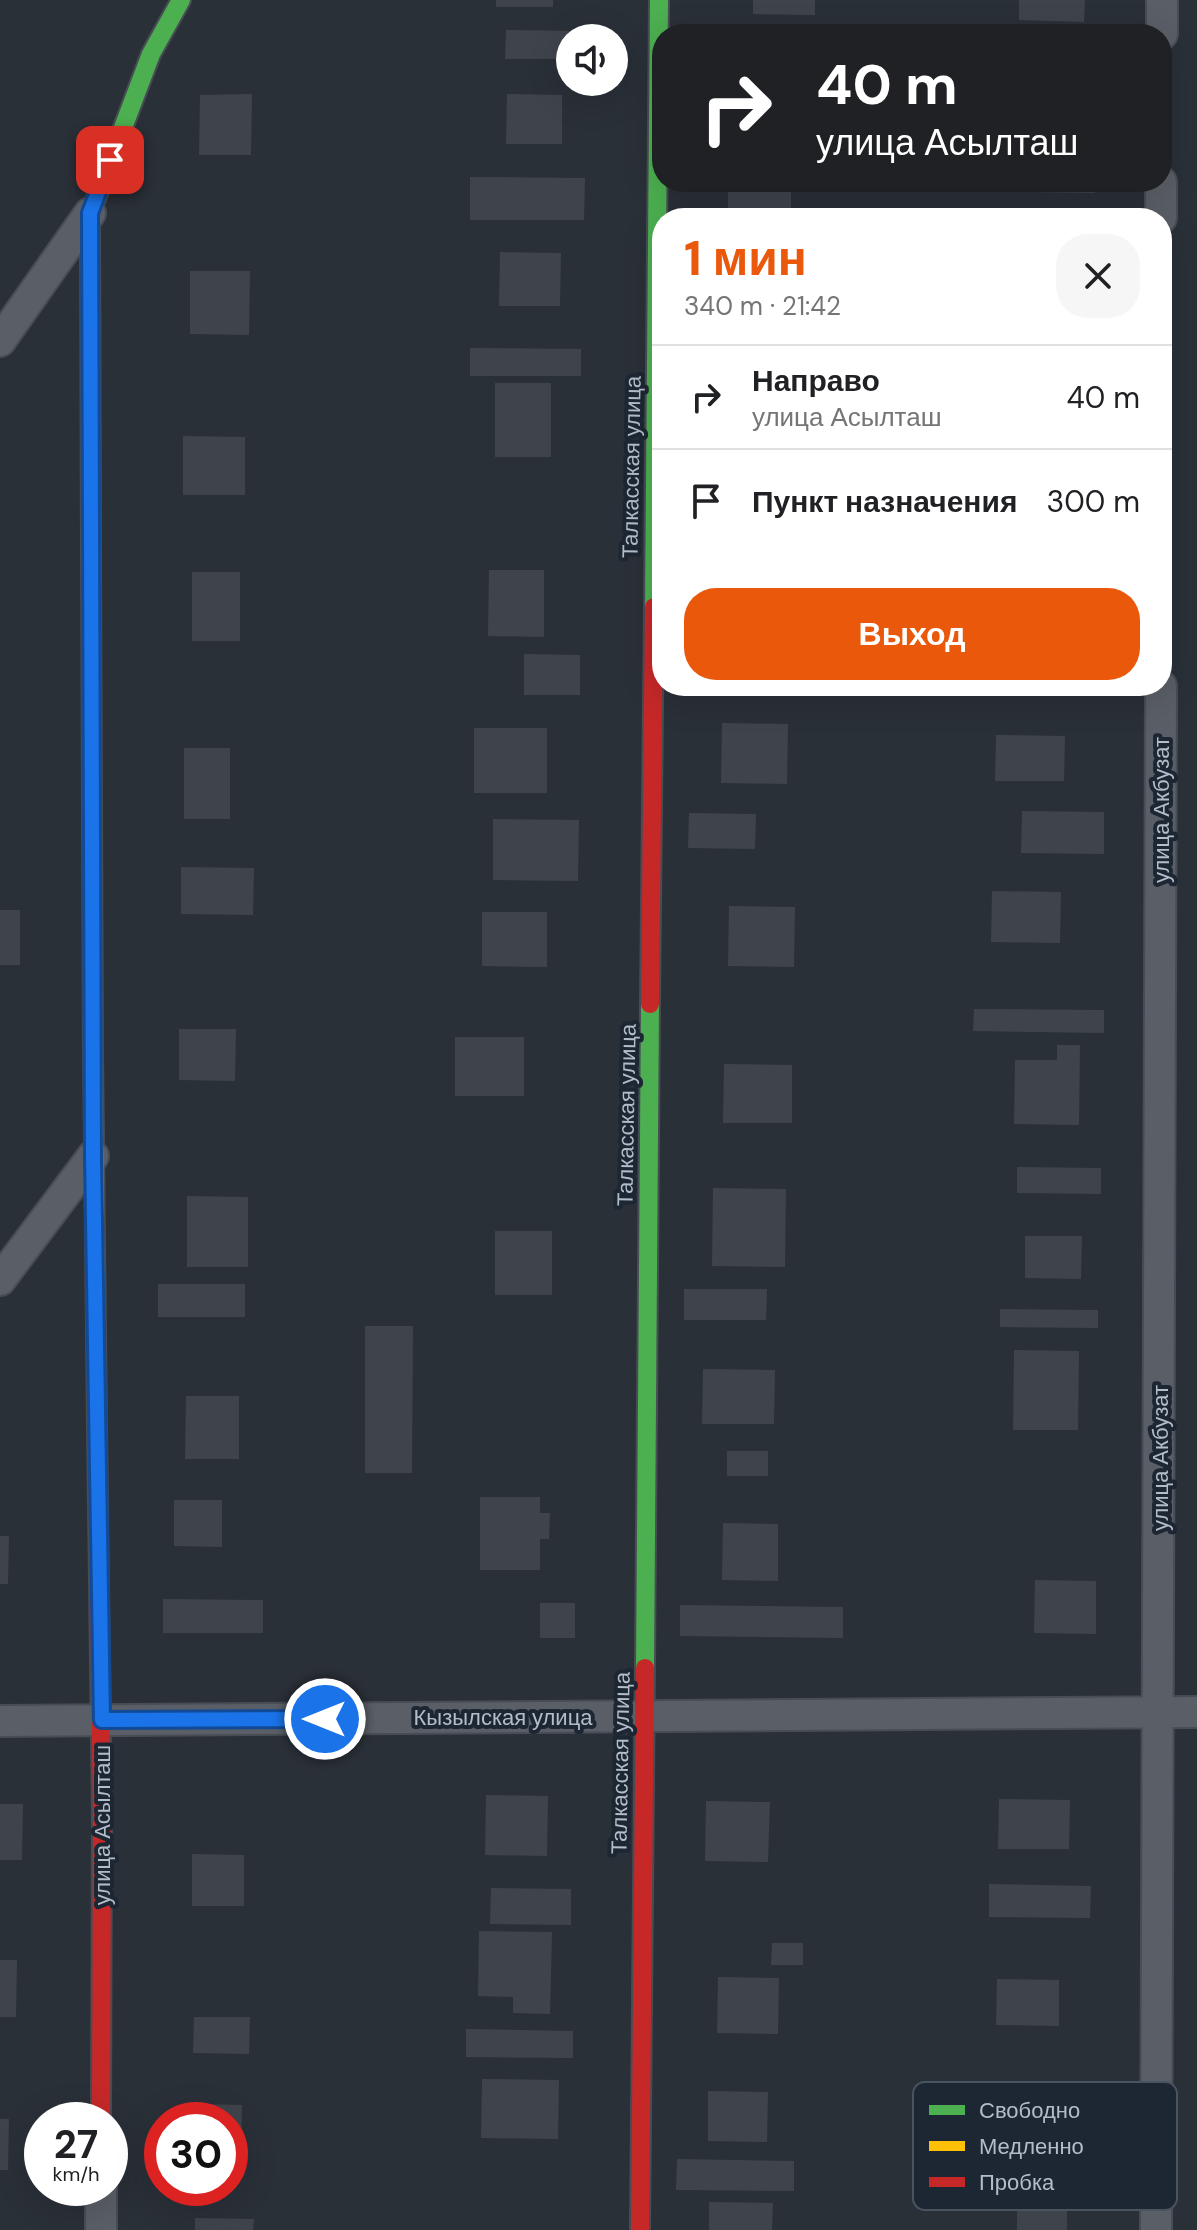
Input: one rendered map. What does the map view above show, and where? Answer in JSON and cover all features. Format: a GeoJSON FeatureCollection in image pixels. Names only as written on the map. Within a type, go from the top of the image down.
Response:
{"type":"FeatureCollection","features":[{"type":"Feature","properties":{"kind":"street","name":"улица Асылташ"},"geometry":{"type":"LineString","coordinates":[[101,2102],[102,1720],[93,1156],[90,213],[151,54],[181,0]]}},
{"type":"Feature","properties":{"kind":"street","name":"Талкасская улица"},"geometry":{"type":"LineString","coordinates":[[659,0],[659,24]]}},
{"type":"Feature","properties":{"kind":"street"},"geometry":{"type":"LineString","coordinates":[[1162,0],[1162,24]]}},
{"type":"Feature","properties":{"kind":"street"},"geometry":{"type":"LineString","coordinates":[[0,341],[90,213]]}},
{"type":"Feature","properties":{"kind":"street","name":"Талкасская улица"},"geometry":{"type":"LineString","coordinates":[[640,2230],[653,696]]}},
{"type":"Feature","properties":{"kind":"street","name":"улица Акбузат"},"geometry":{"type":"LineString","coordinates":[[1157,2082],[1161,696]]}},
{"type":"Feature","properties":{"kind":"street"},"geometry":{"type":"LineString","coordinates":[[0,1280],[93,1156]]}},
{"type":"Feature","properties":{"kind":"street","name":"Кызылская улица"},"geometry":{"type":"LineString","coordinates":[[0,1721],[1197,1712]]}},
{"type":"Feature","properties":{"kind":"street"},"geometry":{"type":"LineString","coordinates":[[101,2206],[101,2230]]}},
{"type":"Feature","properties":{"kind":"street","name":"улица Акбузат"},"geometry":{"type":"LineString","coordinates":[[1156,2210],[1156,2230]]}},
{"type":"Feature","properties":{"kind":"building"},"geometry":{"type":"Polygon","coordinates":[[[496,0],[553,0],[553,7],[496,7],[496,0]]]}},
{"type":"Feature","properties":{"kind":"building"},"geometry":{"type":"Polygon","coordinates":[[[753,0],[815,0],[815,15],[753,14],[753,0]]]}},
{"type":"Feature","properties":{"kind":"building"},"geometry":{"type":"Polygon","coordinates":[[[1019,0],[1085,0],[1084,22],[1019,20],[1019,0]]]}},
{"type":"Feature","properties":{"kind":"building"},"geometry":{"type":"Polygon","coordinates":[[[506,30],[556,31],[556,59],[505,59],[506,30]]]}},
{"type":"Feature","properties":{"kind":"building"},"geometry":{"type":"Polygon","coordinates":[[[252,94],[251,155],[199,155],[200,95],[252,94]]]}},
{"type":"Feature","properties":{"kind":"building"},"geometry":{"type":"Polygon","coordinates":[[[507,94],[562,96],[562,144],[506,144],[507,94]]]}},
{"type":"Feature","properties":{"kind":"building"},"geometry":{"type":"Polygon","coordinates":[[[470,177],[585,178],[584,220],[470,220],[470,177]]]}},
{"type":"Feature","properties":{"kind":"building"},"geometry":{"type":"Polygon","coordinates":[[[728,192],[791,192],[791,208],[728,208],[728,192]]]}},
{"type":"Feature","properties":{"kind":"building"},"geometry":{"type":"Polygon","coordinates":[[[500,252],[561,253],[560,306],[499,306],[500,252]]]}},
{"type":"Feature","properties":{"kind":"building"},"geometry":{"type":"Polygon","coordinates":[[[190,271],[250,271],[249,335],[190,334],[190,271]]]}},
{"type":"Feature","properties":{"kind":"building"},"geometry":{"type":"Polygon","coordinates":[[[470,348],[581,349],[581,376],[470,376],[470,348]]]}},
{"type":"Feature","properties":{"kind":"building"},"geometry":{"type":"Polygon","coordinates":[[[495,383],[551,383],[551,457],[495,457],[495,383]]]}},
{"type":"Feature","properties":{"kind":"building"},"geometry":{"type":"Polygon","coordinates":[[[183,436],[245,437],[245,495],[183,495],[183,436]]]}},
{"type":"Feature","properties":{"kind":"building"},"geometry":{"type":"Polygon","coordinates":[[[489,570],[544,570],[544,637],[488,636],[489,570]]]}},
{"type":"Feature","properties":{"kind":"building"},"geometry":{"type":"Polygon","coordinates":[[[192,572],[240,572],[240,641],[192,641],[192,572]]]}},
{"type":"Feature","properties":{"kind":"building"},"geometry":{"type":"Polygon","coordinates":[[[524,654],[580,655],[580,695],[524,695],[524,654]]]}},
{"type":"Feature","properties":{"kind":"building"},"geometry":{"type":"Polygon","coordinates":[[[722,723],[788,724],[787,784],[721,783],[722,723]]]}},
{"type":"Feature","properties":{"kind":"building"},"geometry":{"type":"Polygon","coordinates":[[[474,728],[547,728],[547,793],[474,793],[474,728]]]}},
{"type":"Feature","properties":{"kind":"building"},"geometry":{"type":"Polygon","coordinates":[[[996,735],[1065,736],[1064,781],[995,781],[996,735]]]}},
{"type":"Feature","properties":{"kind":"building"},"geometry":{"type":"Polygon","coordinates":[[[184,748],[230,748],[230,819],[184,819],[184,748]]]}},
{"type":"Feature","properties":{"kind":"building"},"geometry":{"type":"Polygon","coordinates":[[[1022,811],[1104,812],[1104,854],[1021,853],[1022,811]]]}},
{"type":"Feature","properties":{"kind":"building"},"geometry":{"type":"Polygon","coordinates":[[[689,813],[756,814],[755,849],[688,848],[689,813]]]}},
{"type":"Feature","properties":{"kind":"building"},"geometry":{"type":"Polygon","coordinates":[[[493,819],[579,820],[578,881],[493,880],[493,819]]]}},
{"type":"Feature","properties":{"kind":"building"},"geometry":{"type":"Polygon","coordinates":[[[181,867],[254,868],[253,915],[181,914],[181,867]]]}},
{"type":"Feature","properties":{"kind":"building"},"geometry":{"type":"Polygon","coordinates":[[[992,891],[1061,892],[1060,943],[991,942],[992,891]]]}},
{"type":"Feature","properties":{"kind":"building"},"geometry":{"type":"Polygon","coordinates":[[[729,906],[795,907],[794,967],[728,966],[729,906]]]}},
{"type":"Feature","properties":{"kind":"building"},"geometry":{"type":"Polygon","coordinates":[[[0,910],[20,910],[20,965],[0,965],[0,910]]]}},
{"type":"Feature","properties":{"kind":"building"},"geometry":{"type":"Polygon","coordinates":[[[482,912],[547,912],[547,967],[482,966],[482,912]]]}},
{"type":"Feature","properties":{"kind":"building"},"geometry":{"type":"Polygon","coordinates":[[[974,1009],[1104,1010],[1104,1033],[973,1031],[974,1009]]]}},
{"type":"Feature","properties":{"kind":"building"},"geometry":{"type":"Polygon","coordinates":[[[179,1029],[236,1029],[235,1081],[179,1080],[179,1029]]]}},
{"type":"Feature","properties":{"kind":"building"},"geometry":{"type":"Polygon","coordinates":[[[455,1037],[524,1037],[524,1096],[455,1096],[455,1037]]]}},
{"type":"Feature","properties":{"kind":"building"},"geometry":{"type":"Polygon","coordinates":[[[1057,1045],[1080,1045],[1079,1125],[1014,1124],[1015,1060],[1057,1060],[1057,1045]]]}},
{"type":"Feature","properties":{"kind":"building"},"geometry":{"type":"Polygon","coordinates":[[[724,1064],[792,1065],[792,1123],[723,1123],[724,1064]]]}},
{"type":"Feature","properties":{"kind":"building"},"geometry":{"type":"Polygon","coordinates":[[[1017,1167],[1101,1168],[1101,1194],[1017,1193],[1017,1167]]]}},
{"type":"Feature","properties":{"kind":"building"},"geometry":{"type":"Polygon","coordinates":[[[713,1188],[786,1189],[785,1267],[712,1266],[713,1188]]]}},
{"type":"Feature","properties":{"kind":"building"},"geometry":{"type":"Polygon","coordinates":[[[187,1196],[248,1197],[248,1267],[187,1267],[187,1196]]]}},
{"type":"Feature","properties":{"kind":"building"},"geometry":{"type":"Polygon","coordinates":[[[495,1231],[552,1231],[552,1295],[495,1295],[495,1231]]]}},
{"type":"Feature","properties":{"kind":"building"},"geometry":{"type":"Polygon","coordinates":[[[1025,1236],[1082,1236],[1081,1279],[1025,1278],[1025,1236]]]}},
{"type":"Feature","properties":{"kind":"building"},"geometry":{"type":"Polygon","coordinates":[[[158,1284],[245,1284],[245,1317],[158,1317],[158,1284]]]}},
{"type":"Feature","properties":{"kind":"building"},"geometry":{"type":"Polygon","coordinates":[[[684,1289],[767,1289],[766,1320],[684,1320],[684,1289]]]}},
{"type":"Feature","properties":{"kind":"building"},"geometry":{"type":"Polygon","coordinates":[[[1000,1309],[1098,1310],[1098,1328],[1000,1327],[1000,1309]]]}},
{"type":"Feature","properties":{"kind":"building"},"geometry":{"type":"Polygon","coordinates":[[[365,1326],[413,1326],[412,1473],[365,1473],[365,1326]]]}},
{"type":"Feature","properties":{"kind":"building"},"geometry":{"type":"Polygon","coordinates":[[[1014,1350],[1079,1351],[1078,1430],[1013,1430],[1014,1350]]]}},
{"type":"Feature","properties":{"kind":"building"},"geometry":{"type":"Polygon","coordinates":[[[703,1369],[775,1370],[774,1424],[702,1424],[703,1369]]]}},
{"type":"Feature","properties":{"kind":"building"},"geometry":{"type":"Polygon","coordinates":[[[186,1396],[239,1396],[239,1459],[185,1459],[186,1396]]]}},
{"type":"Feature","properties":{"kind":"building"},"geometry":{"type":"Polygon","coordinates":[[[727,1451],[768,1451],[768,1476],[727,1476],[727,1451]]]}},
{"type":"Feature","properties":{"kind":"building"},"geometry":{"type":"Polygon","coordinates":[[[480,1497],[540,1497],[540,1513],[550,1513],[549,1539],[540,1539],[540,1570],[480,1570],[480,1497]]]}},
{"type":"Feature","properties":{"kind":"building"},"geometry":{"type":"Polygon","coordinates":[[[174,1500],[222,1500],[222,1547],[174,1546],[174,1500]]]}},
{"type":"Feature","properties":{"kind":"building"},"geometry":{"type":"Polygon","coordinates":[[[723,1523],[778,1524],[778,1581],[722,1580],[723,1523]]]}},
{"type":"Feature","properties":{"kind":"building"},"geometry":{"type":"Polygon","coordinates":[[[0,1536],[9,1536],[8,1584],[0,1584],[0,1536]]]}},
{"type":"Feature","properties":{"kind":"building"},"geometry":{"type":"Polygon","coordinates":[[[1035,1580],[1096,1581],[1096,1634],[1034,1633],[1035,1580]]]}},
{"type":"Feature","properties":{"kind":"building"},"geometry":{"type":"Polygon","coordinates":[[[163,1599],[263,1600],[263,1633],[163,1633],[163,1599]]]}},
{"type":"Feature","properties":{"kind":"building"},"geometry":{"type":"Polygon","coordinates":[[[540,1603],[575,1603],[575,1638],[540,1638],[540,1603]]]}},
{"type":"Feature","properties":{"kind":"building"},"geometry":{"type":"Polygon","coordinates":[[[680,1605],[843,1607],[843,1638],[680,1636],[680,1605]]]}},
{"type":"Feature","properties":{"kind":"building"},"geometry":{"type":"Polygon","coordinates":[[[486,1795],[548,1796],[547,1856],[485,1855],[486,1795]]]}},
{"type":"Feature","properties":{"kind":"building"},"geometry":{"type":"Polygon","coordinates":[[[999,1799],[1070,1800],[1069,1849],[998,1849],[999,1799]]]}},
{"type":"Feature","properties":{"kind":"building"},"geometry":{"type":"Polygon","coordinates":[[[706,1801],[770,1802],[768,1862],[705,1861],[706,1801]]]}},
{"type":"Feature","properties":{"kind":"building"},"geometry":{"type":"Polygon","coordinates":[[[0,1804],[23,1804],[22,1860],[0,1860],[0,1804]]]}},
{"type":"Feature","properties":{"kind":"building"},"geometry":{"type":"Polygon","coordinates":[[[192,1854],[244,1855],[244,1906],[192,1906],[192,1854]]]}},
{"type":"Feature","properties":{"kind":"building"},"geometry":{"type":"Polygon","coordinates":[[[989,1884],[1091,1886],[1090,1918],[989,1917],[989,1884]]]}},
{"type":"Feature","properties":{"kind":"building"},"geometry":{"type":"Polygon","coordinates":[[[491,1888],[571,1889],[571,1925],[490,1924],[491,1888]]]}},
{"type":"Feature","properties":{"kind":"building"},"geometry":{"type":"Polygon","coordinates":[[[479,1931],[552,1932],[550,2014],[513,2013],[513,1997],[478,1996],[479,1931]]]}},
{"type":"Feature","properties":{"kind":"building"},"geometry":{"type":"Polygon","coordinates":[[[772,1943],[803,1943],[803,1965],[771,1965],[772,1943]]]}},
{"type":"Feature","properties":{"kind":"building"},"geometry":{"type":"Polygon","coordinates":[[[0,1960],[17,1960],[16,2017],[0,2017],[0,1960]]]}},
{"type":"Feature","properties":{"kind":"building"},"geometry":{"type":"Polygon","coordinates":[[[718,1977],[779,1978],[778,2034],[717,2033],[718,1977]]]}},
{"type":"Feature","properties":{"kind":"building"},"geometry":{"type":"Polygon","coordinates":[[[997,1979],[1059,1980],[1059,2026],[996,2025],[997,1979]]]}},
{"type":"Feature","properties":{"kind":"building"},"geometry":{"type":"Polygon","coordinates":[[[194,2017],[250,2017],[249,2054],[193,2053],[194,2017]]]}},
{"type":"Feature","properties":{"kind":"building"},"geometry":{"type":"Polygon","coordinates":[[[466,2029],[573,2031],[573,2058],[466,2057],[466,2029]]]}},
{"type":"Feature","properties":{"kind":"building"},"geometry":{"type":"Polygon","coordinates":[[[482,2079],[559,2080],[558,2139],[481,2138],[482,2079]]]}},
{"type":"Feature","properties":{"kind":"building"},"geometry":{"type":"Polygon","coordinates":[[[708,2091],[768,2092],[767,2142],[708,2141],[708,2091]]]}},
{"type":"Feature","properties":{"kind":"building"},"geometry":{"type":"Polygon","coordinates":[[[0,2119],[9,2119],[8,2170],[0,2170],[0,2119]]]}},
{"type":"Feature","properties":{"kind":"building"},"geometry":{"type":"Polygon","coordinates":[[[677,2159],[794,2161],[794,2191],[676,2190],[677,2159]]]}},
{"type":"Feature","properties":{"kind":"building"},"geometry":{"type":"Polygon","coordinates":[[[709,2202],[773,2203],[772,2230],[709,2230],[709,2202]]]}},
{"type":"Feature","properties":{"kind":"building"},"geometry":{"type":"Polygon","coordinates":[[[1017,2211],[1067,2211],[1067,2230],[1017,2230],[1017,2211]]]}},
{"type":"Feature","properties":{"kind":"building"},"geometry":{"type":"Polygon","coordinates":[[[195,2218],[254,2219],[253,2230],[195,2230],[195,2218]]]}},
{"type":"Feature","properties":{"kind":"traffic: fast"},"geometry":{"type":"LineString","coordinates":[[99,191],[151,54],[181,0]]}},
{"type":"Feature","properties":{"kind":"traffic: fast"},"geometry":{"type":"LineString","coordinates":[[659,0],[659,24]]}},
{"type":"Feature","properties":{"kind":"traffic: fast"},"geometry":{"type":"LineString","coordinates":[[657,192],[657,208]]}},
{"type":"Feature","properties":{"kind":"traffic: fast"},"geometry":{"type":"LineString","coordinates":[[645,1668],[650,1004]]}},
{"type":"Feature","properties":{"kind":"traffic: slow"},"geometry":{"type":"LineString","coordinates":[[91,559],[90,213],[99,191]]}},
{"type":"Feature","properties":{"kind":"traffic: slow"},"geometry":{"type":"LineString","coordinates":[[93,1052],[97,1426]]}},
{"type":"Feature","properties":{"kind":"traffic: jam"},"geometry":{"type":"LineString","coordinates":[[91,559],[93,1052]]}},
{"type":"Feature","properties":{"kind":"traffic: jam"},"geometry":{"type":"LineString","coordinates":[[650,1004],[653,696]]}},
{"type":"Feature","properties":{"kind":"traffic: jam"},"geometry":{"type":"LineString","coordinates":[[97,1426],[102,1817],[101,2102]]}},
{"type":"Feature","properties":{"kind":"traffic: jam"},"geometry":{"type":"LineString","coordinates":[[640,2230],[645,1668]]}},
{"type":"Feature","properties":{"kind":"route"},"geometry":{"type":"LineString","coordinates":[[110,160],[90,213],[93,1156],[102,1720],[325,1719]]}}]}
